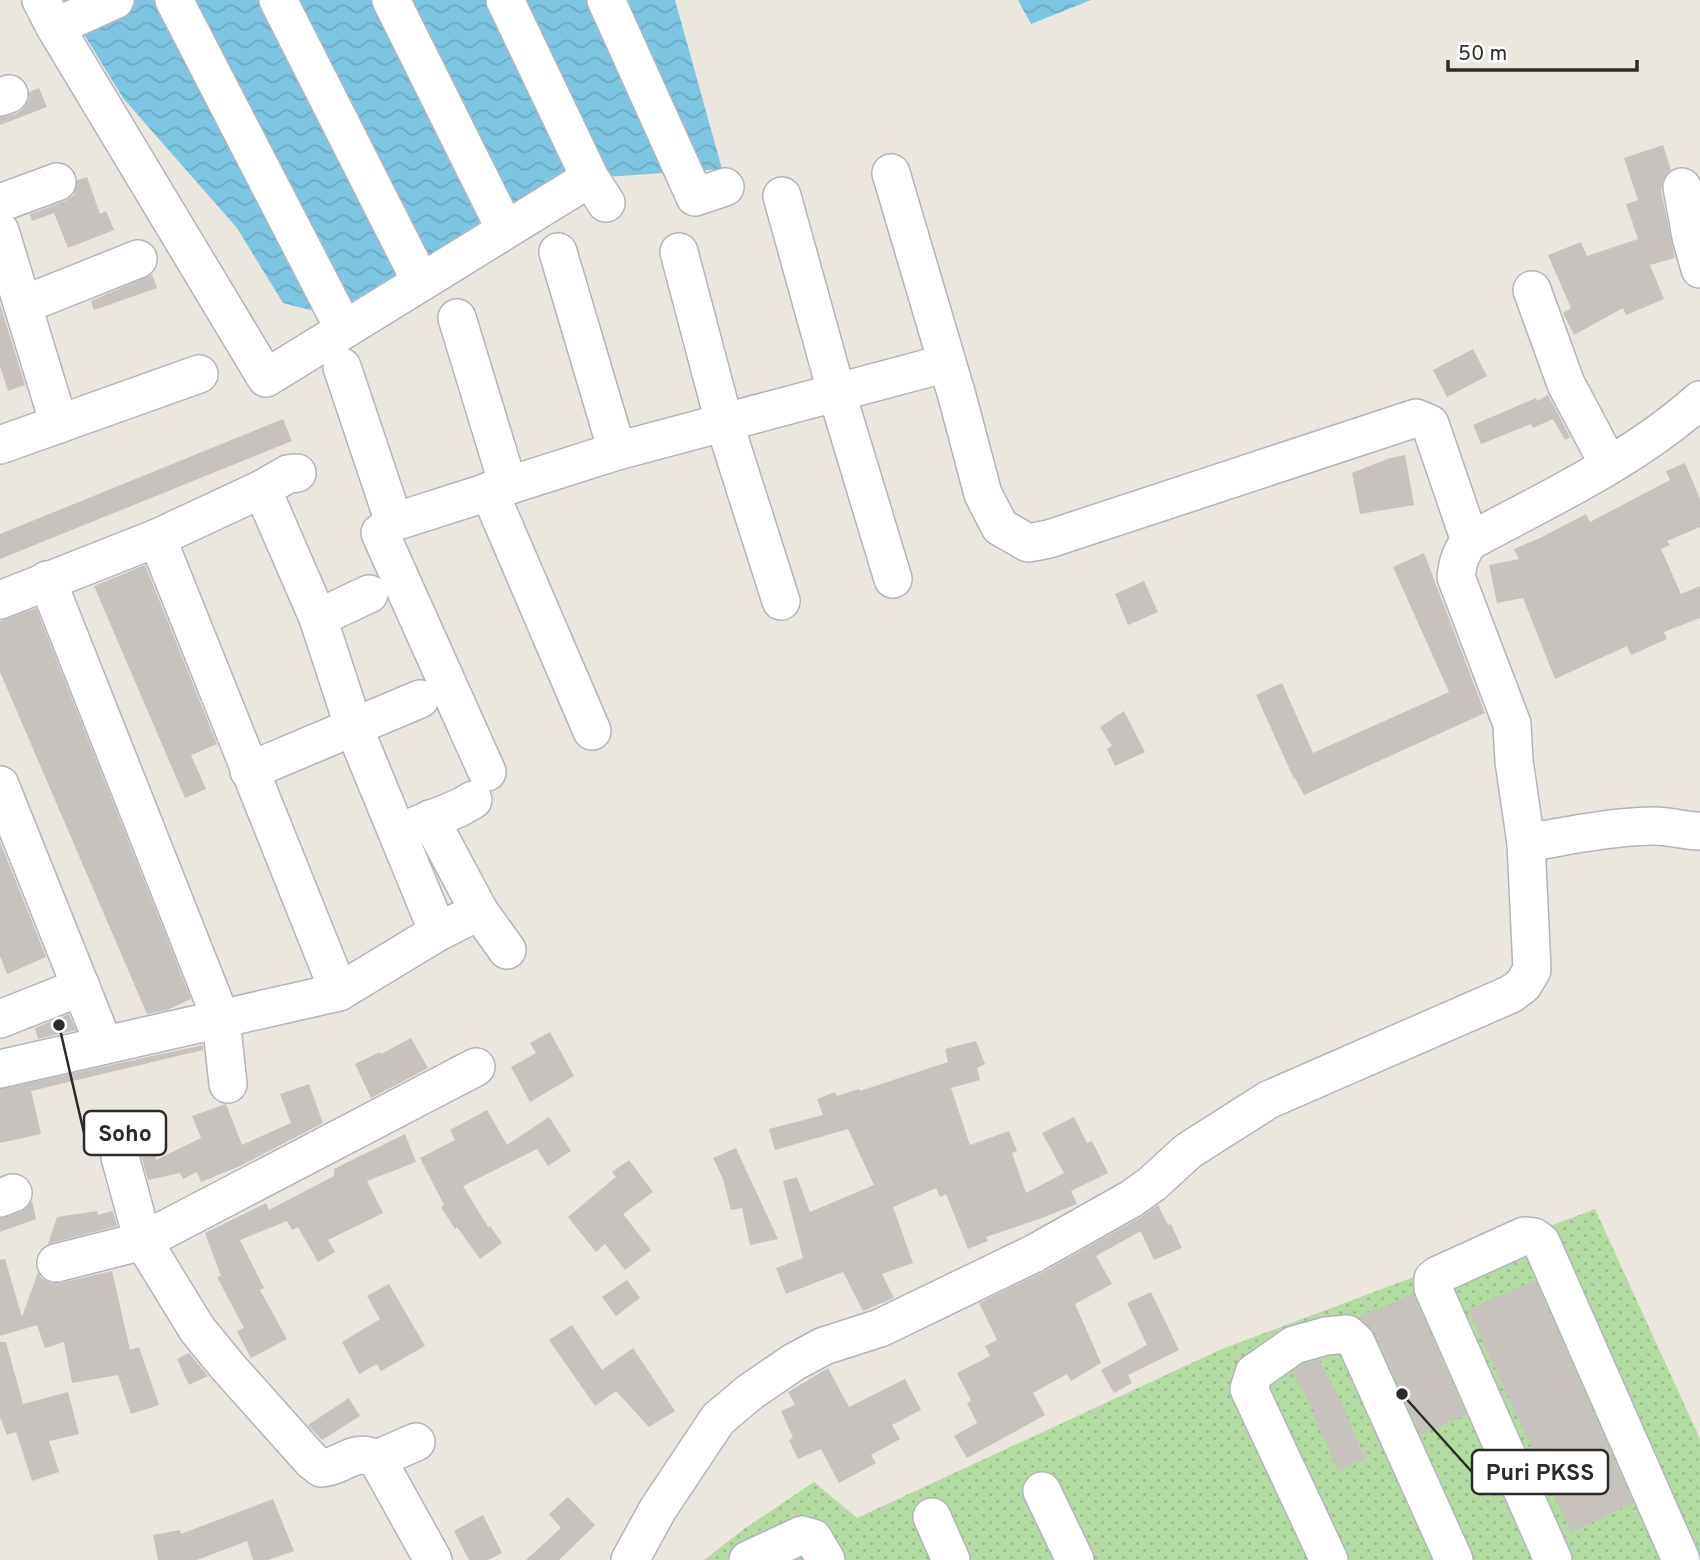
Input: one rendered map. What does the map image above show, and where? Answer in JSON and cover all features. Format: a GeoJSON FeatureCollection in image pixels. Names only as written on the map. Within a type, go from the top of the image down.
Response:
{"type":"FeatureCollection","features":[{"type":"Feature","properties":{"kind":"street"},"geometry":{"type":"LineString","coordinates":[[115,0],[48,13],[266,378],[505,229],[598,190],[505,0]]}},
{"type":"Feature","properties":{"kind":"street"},"geometry":{"type":"LineString","coordinates":[[174,0],[344,329]]}},
{"type":"Feature","properties":{"kind":"street"},"geometry":{"type":"LineString","coordinates":[[278,0],[421,282]]}},
{"type":"Feature","properties":{"kind":"street"},"geometry":{"type":"LineString","coordinates":[[391,0],[505,229]]}},
{"type":"Feature","properties":{"kind":"street"},"geometry":{"type":"LineString","coordinates":[[606,0],[695,197],[725,187]]}},
{"type":"Feature","properties":{"kind":"street"},"geometry":{"type":"LineString","coordinates":[[891,173],[983,494],[1000,527],[1028,543],[1049,539],[1416,418],[1430,424],[1470,541]]}},
{"type":"Feature","properties":{"kind":"street"},"geometry":{"type":"LineString","coordinates":[[0,203],[57,182]]}},
{"type":"Feature","properties":{"kind":"street"},"geometry":{"type":"LineString","coordinates":[[1682,187],[1700,268]]}},
{"type":"Feature","properties":{"kind":"street"},"geometry":{"type":"LineString","coordinates":[[782,196],[837,394],[893,579]]}},
{"type":"Feature","properties":{"kind":"street"},"geometry":{"type":"LineString","coordinates":[[0,231],[58,424]]}},
{"type":"Feature","properties":{"kind":"street"},"geometry":{"type":"LineString","coordinates":[[558,252],[617,451]]}},
{"type":"Feature","properties":{"kind":"street"},"geometry":{"type":"LineString","coordinates":[[679,252],[724,422],[781,601]]}},
{"type":"Feature","properties":{"kind":"street"},"geometry":{"type":"LineString","coordinates":[[23,305],[138,259]]}},
{"type":"Feature","properties":{"kind":"street"},"geometry":{"type":"LineString","coordinates":[[1532,290],[1566,384],[1609,465]]}},
{"type":"Feature","properties":{"kind":"street"},"geometry":{"type":"LineString","coordinates":[[457,318],[498,488],[592,732]]}},
{"type":"Feature","properties":{"kind":"street"},"geometry":{"type":"LineString","coordinates":[[414,826],[480,786],[380,533],[394,522],[617,451],[947,363]]}},
{"type":"Feature","properties":{"kind":"street"},"geometry":{"type":"LineString","coordinates":[[342,367],[394,522]]}},
{"type":"Feature","properties":{"kind":"street"},"geometry":{"type":"LineString","coordinates":[[0,445],[199,374]]}},
{"type":"Feature","properties":{"kind":"street"},"geometry":{"type":"LineString","coordinates":[[629,1560],[658,1509],[719,1419],[750,1392],[794,1362],[824,1346],[880,1328],[1047,1246],[1131,1199],[1188,1151],[1268,1100],[1511,994],[1523,985],[1532,970],[1526,843],[1514,761],[1512,724],[1456,577],[1462,550],[1470,541],[1609,465],[1685,414],[1700,400]]}},
{"type":"Feature","properties":{"kind":"street"},"geometry":{"type":"LineString","coordinates":[[0,600],[157,538],[288,474],[297,473]]}},
{"type":"Feature","properties":{"kind":"street"},"geometry":{"type":"LineString","coordinates":[[262,489],[318,618],[354,728],[414,826],[507,950]]}},
{"type":"Feature","properties":{"kind":"street"},"geometry":{"type":"LineString","coordinates":[[157,538],[339,992]]}},
{"type":"Feature","properties":{"kind":"street"},"geometry":{"type":"LineString","coordinates":[[47,580],[221,1019],[228,1084]]}},
{"type":"Feature","properties":{"kind":"street"},"geometry":{"type":"LineString","coordinates":[[318,618],[369,594]]}},
{"type":"Feature","properties":{"kind":"street"},"geometry":{"type":"LineString","coordinates":[[249,771],[420,699]]}},
{"type":"Feature","properties":{"kind":"street"},"geometry":{"type":"LineString","coordinates":[[0,785],[104,1045]]}},
{"type":"Feature","properties":{"kind":"street"},"geometry":{"type":"LineString","coordinates":[[1526,843],[1656,825],[1700,831]]}},
{"type":"Feature","properties":{"kind":"street"},"geometry":{"type":"LineString","coordinates":[[414,826],[439,932]]}},
{"type":"Feature","properties":{"kind":"street"},"geometry":{"type":"LineString","coordinates":[[0,1069],[339,992],[439,932],[480,911]]}},
{"type":"Feature","properties":{"kind":"street"},"geometry":{"type":"LineString","coordinates":[[0,1019],[81,987]]}},
{"type":"Feature","properties":{"kind":"street"},"geometry":{"type":"LineString","coordinates":[[57,1263],[144,1241],[476,1068]]}},
{"type":"Feature","properties":{"kind":"street"},"geometry":{"type":"LineString","coordinates":[[120,1157],[144,1241],[197,1329],[228,1367],[321,1468],[332,1468],[353,1456],[367,1454],[377,1459],[433,1560]]}},
{"type":"Feature","properties":{"kind":"street"},"geometry":{"type":"LineString","coordinates":[[1553,1560],[1433,1288],[1433,1279],[1438,1275],[1524,1236],[1534,1237],[1541,1242],[1681,1560]]}},
{"type":"Feature","properties":{"kind":"street"},"geometry":{"type":"LineString","coordinates":[[1329,1560],[1249,1389],[1254,1373],[1294,1345],[1326,1336],[1347,1334],[1356,1342],[1454,1560]]}},
{"type":"Feature","properties":{"kind":"street"},"geometry":{"type":"LineString","coordinates":[[377,1459],[416,1442]]}},
{"type":"Feature","properties":{"kind":"street"},"geometry":{"type":"LineString","coordinates":[[1042,1491],[1075,1560]]}},
{"type":"Feature","properties":{"kind":"street"},"geometry":{"type":"LineString","coordinates":[[932,1517],[951,1560]]}},
{"type":"Feature","properties":{"kind":"street"},"geometry":{"type":"LineString","coordinates":[[748,1560],[802,1535],[813,1538],[826,1560]]}},
{"type":"Feature","properties":{"kind":"green space"},"geometry":{"type":"Polygon","coordinates":[[[1595,1209],[1700,1439],[1700,1560],[704,1560],[744,1529],[814,1482],[857,1518],[1222,1349],[1595,1209]]]}},
{"type":"Feature","properties":{"kind":"water"},"geometry":{"type":"Polygon","coordinates":[[[63,0],[675,0],[722,169],[561,180],[344,306],[318,312],[283,303],[237,228],[123,98],[63,0]]]}},
{"type":"Feature","properties":{"kind":"water"},"geometry":{"type":"Polygon","coordinates":[[[1018,0],[1091,0],[1031,24],[1018,0]]]}},
{"type":"Feature","properties":{"kind":"building"},"geometry":{"type":"Polygon","coordinates":[[[39,88],[47,107],[0,125],[0,117],[16,114],[24,108],[29,92],[39,88]]]}},
{"type":"Feature","properties":{"kind":"building"},"geometry":{"type":"Polygon","coordinates":[[[1663,145],[1671,170],[1663,179],[1661,191],[1675,258],[1650,265],[1664,299],[1626,315],[1623,308],[1574,335],[1563,313],[1571,308],[1548,255],[1581,242],[1587,256],[1638,239],[1626,204],[1638,200],[1624,158],[1663,145]]]}},
{"type":"Feature","properties":{"kind":"building"},"geometry":{"type":"Polygon","coordinates":[[[87,177],[100,214],[106,211],[114,230],[68,248],[54,213],[32,221],[30,214],[65,201],[74,195],[77,180],[87,177]]]}},
{"type":"Feature","properties":{"kind":"building"},"geometry":{"type":"Polygon","coordinates":[[[152,274],[157,288],[94,310],[91,301],[152,274]]]}},
{"type":"Feature","properties":{"kind":"building"},"geometry":{"type":"Polygon","coordinates":[[[0,304],[25,385],[8,391],[0,366],[0,304]]]}},
{"type":"Feature","properties":{"kind":"building"},"geometry":{"type":"Polygon","coordinates":[[[1473,349],[1487,376],[1447,397],[1433,370],[1473,349]]]}},
{"type":"Feature","properties":{"kind":"building"},"geometry":{"type":"Polygon","coordinates":[[[1548,395],[1570,437],[1565,440],[1553,419],[1533,428],[1531,424],[1481,444],[1473,425],[1548,395]]]}},
{"type":"Feature","properties":{"kind":"building"},"geometry":{"type":"Polygon","coordinates":[[[283,419],[292,441],[0,559],[0,534],[283,419]]]}},
{"type":"Feature","properties":{"kind":"building"},"geometry":{"type":"Polygon","coordinates":[[[1405,455],[1414,505],[1360,514],[1352,473],[1405,455]]]}},
{"type":"Feature","properties":{"kind":"building"},"geometry":{"type":"Polygon","coordinates":[[[1685,463],[1700,499],[1700,527],[1667,541],[1670,545],[1661,549],[1681,594],[1700,586],[1700,618],[1664,632],[1667,639],[1631,655],[1627,646],[1555,679],[1523,598],[1497,603],[1489,565],[1519,559],[1514,549],[1586,514],[1590,522],[1670,480],[1666,471],[1685,463]]]}},
{"type":"Feature","properties":{"kind":"building"},"geometry":{"type":"Polygon","coordinates":[[[1424,553],[1485,713],[1304,795],[1256,695],[1282,683],[1313,753],[1449,692],[1393,567],[1424,553]]]}},
{"type":"Feature","properties":{"kind":"building"},"geometry":{"type":"Polygon","coordinates":[[[145,565],[217,744],[191,755],[206,789],[185,798],[94,586],[145,565]]]}},
{"type":"Feature","properties":{"kind":"building"},"geometry":{"type":"Polygon","coordinates":[[[1144,581],[1158,612],[1128,625],[1115,594],[1144,581]]]}},
{"type":"Feature","properties":{"kind":"building"},"geometry":{"type":"Polygon","coordinates":[[[36,608],[191,999],[167,1010],[147,1014],[0,672],[0,621],[36,608]]]}},
{"type":"Feature","properties":{"kind":"building"},"geometry":{"type":"Polygon","coordinates":[[[1124,711],[1145,752],[1115,766],[1107,749],[1112,746],[1100,727],[1124,711]]]}},
{"type":"Feature","properties":{"kind":"building"},"geometry":{"type":"Polygon","coordinates":[[[0,842],[46,957],[7,974],[0,956],[0,842]]]}},
{"type":"Feature","properties":{"kind":"building"},"geometry":{"type":"Polygon","coordinates":[[[69,1014],[76,1030],[38,1039],[35,1028],[69,1014]]]}},
{"type":"Feature","properties":{"kind":"building"},"geometry":{"type":"Polygon","coordinates":[[[550,1032],[574,1076],[530,1102],[511,1067],[536,1053],[530,1043],[550,1032]]]}},
{"type":"Feature","properties":{"kind":"building"},"geometry":{"type":"Polygon","coordinates":[[[411,1038],[428,1068],[371,1098],[355,1064],[411,1038]]]}},
{"type":"Feature","properties":{"kind":"building"},"geometry":{"type":"Polygon","coordinates":[[[976,1041],[985,1064],[977,1068],[980,1080],[951,1088],[970,1145],[1009,1131],[1017,1151],[1012,1153],[1026,1193],[1064,1173],[1042,1133],[1074,1117],[1087,1143],[1092,1141],[1108,1173],[1071,1191],[1077,1204],[986,1237],[988,1241],[968,1249],[946,1194],[940,1197],[936,1188],[893,1207],[913,1263],[882,1274],[894,1298],[863,1311],[843,1272],[786,1294],[776,1268],[803,1258],[783,1181],[797,1177],[810,1212],[874,1185],[848,1129],[775,1150],[769,1129],[823,1115],[817,1099],[835,1092],[837,1096],[859,1089],[860,1091],[948,1062],[945,1049],[976,1041]]]}},
{"type":"Feature","properties":{"kind":"building"},"geometry":{"type":"Polygon","coordinates":[[[203,1045],[203,1050],[31,1091],[41,1134],[0,1143],[0,1089],[203,1045]]]}},
{"type":"Feature","properties":{"kind":"building"},"geometry":{"type":"Polygon","coordinates":[[[309,1084],[323,1123],[240,1166],[201,1182],[197,1172],[183,1179],[180,1173],[148,1180],[141,1155],[155,1152],[156,1160],[201,1138],[192,1116],[226,1104],[242,1145],[291,1123],[280,1094],[309,1084]]]}},
{"type":"Feature","properties":{"kind":"building"},"geometry":{"type":"Polygon","coordinates":[[[487,1110],[507,1145],[549,1117],[571,1151],[548,1166],[537,1149],[463,1186],[488,1227],[490,1226],[502,1243],[480,1259],[441,1207],[444,1205],[420,1158],[455,1140],[450,1130],[487,1110]]]}},
{"type":"Feature","properties":{"kind":"building"},"geometry":{"type":"Polygon","coordinates":[[[405,1134],[416,1162],[367,1181],[383,1213],[328,1240],[335,1252],[318,1262],[298,1227],[292,1230],[287,1221],[240,1240],[264,1288],[260,1290],[287,1339],[251,1358],[237,1331],[244,1328],[217,1277],[221,1276],[205,1233],[266,1203],[269,1210],[334,1176],[334,1169],[405,1134]]]}},
{"type":"Feature","properties":{"kind":"building"},"geometry":{"type":"Polygon","coordinates":[[[736,1148],[778,1239],[750,1245],[742,1208],[731,1210],[723,1179],[713,1158],[736,1148]]]}},
{"type":"Feature","properties":{"kind":"building"},"geometry":{"type":"Polygon","coordinates":[[[629,1160],[653,1192],[623,1214],[651,1250],[625,1270],[605,1244],[596,1252],[568,1217],[616,1177],[612,1172],[629,1160]]]}},
{"type":"Feature","properties":{"kind":"building"},"geometry":{"type":"Polygon","coordinates":[[[32,1201],[36,1219],[0,1232],[0,1218],[21,1212],[32,1201]]]}},
{"type":"Feature","properties":{"kind":"building"},"geometry":{"type":"Polygon","coordinates":[[[1158,1205],[1182,1248],[1154,1260],[1139,1232],[1096,1256],[1112,1284],[1075,1304],[1101,1363],[1071,1381],[1067,1374],[1033,1393],[1045,1415],[967,1458],[954,1436],[977,1423],[967,1403],[971,1400],[957,1373],[990,1356],[985,1346],[997,1340],[979,1303],[1045,1271],[1158,1205]]]}},
{"type":"Feature","properties":{"kind":"building"},"geometry":{"type":"Polygon","coordinates":[[[97,1211],[98,1215],[113,1211],[117,1226],[48,1244],[57,1217],[97,1211]]]}},
{"type":"Feature","properties":{"kind":"building"},"geometry":{"type":"Polygon","coordinates":[[[5,1259],[22,1317],[38,1272],[41,1278],[50,1283],[60,1283],[112,1271],[130,1350],[139,1347],[159,1405],[131,1414],[118,1375],[72,1383],[64,1342],[45,1348],[37,1325],[0,1336],[0,1260],[5,1259]]]}},
{"type":"Feature","properties":{"kind":"building"},"geometry":{"type":"Polygon","coordinates":[[[627,1280],[640,1298],[616,1316],[602,1297],[627,1280]]]}},
{"type":"Feature","properties":{"kind":"building"},"geometry":{"type":"Polygon","coordinates":[[[1535,1280],[1633,1503],[1571,1532],[1468,1310],[1535,1280]]]}},
{"type":"Feature","properties":{"kind":"building"},"geometry":{"type":"Polygon","coordinates":[[[389,1284],[425,1346],[381,1371],[377,1364],[359,1374],[342,1342],[380,1319],[367,1296],[389,1284]]]}},
{"type":"Feature","properties":{"kind":"building"},"geometry":{"type":"Polygon","coordinates":[[[1151,1292],[1179,1350],[1128,1375],[1132,1383],[1114,1393],[1101,1370],[1147,1345],[1127,1303],[1151,1292]]]}},
{"type":"Feature","properties":{"kind":"building"},"geometry":{"type":"Polygon","coordinates":[[[1413,1293],[1466,1415],[1421,1435],[1375,1333],[1358,1317],[1413,1293]]]}},
{"type":"Feature","properties":{"kind":"building"},"geometry":{"type":"Polygon","coordinates":[[[572,1325],[602,1370],[633,1348],[675,1411],[649,1427],[616,1391],[595,1406],[549,1340],[572,1325]]]}},
{"type":"Feature","properties":{"kind":"building"},"geometry":{"type":"Polygon","coordinates":[[[0,1342],[6,1342],[23,1404],[68,1392],[79,1434],[49,1441],[59,1472],[32,1481],[16,1432],[7,1435],[0,1417],[0,1342]]]}},
{"type":"Feature","properties":{"kind":"building"},"geometry":{"type":"Polygon","coordinates":[[[189,1353],[208,1376],[189,1385],[177,1359],[189,1353]]]}},
{"type":"Feature","properties":{"kind":"building"},"geometry":{"type":"Polygon","coordinates":[[[1319,1360],[1338,1395],[1365,1459],[1338,1471],[1312,1412],[1314,1411],[1292,1372],[1303,1364],[1319,1360]]]}},
{"type":"Feature","properties":{"kind":"building"},"geometry":{"type":"Polygon","coordinates":[[[828,1368],[849,1407],[905,1379],[921,1410],[892,1425],[900,1439],[871,1455],[876,1463],[839,1483],[821,1449],[798,1459],[789,1440],[793,1438],[781,1411],[795,1405],[788,1392],[828,1368]]]}},
{"type":"Feature","properties":{"kind":"building"},"geometry":{"type":"Polygon","coordinates":[[[349,1398],[360,1416],[322,1440],[308,1425],[349,1398]]]}},
{"type":"Feature","properties":{"kind":"building"},"geometry":{"type":"Polygon","coordinates":[[[568,1497],[595,1525],[559,1560],[526,1560],[561,1528],[549,1514],[568,1497]]]}},
{"type":"Feature","properties":{"kind":"building"},"geometry":{"type":"Polygon","coordinates":[[[273,1499],[294,1551],[268,1560],[253,1560],[247,1541],[197,1560],[158,1560],[153,1535],[180,1530],[181,1534],[273,1499]]]}},
{"type":"Feature","properties":{"kind":"building"},"geometry":{"type":"Polygon","coordinates":[[[483,1515],[502,1553],[488,1560],[469,1560],[454,1531],[483,1515]]]}},
{"type":"Feature","properties":{"kind":"place","name":"Soho"},"geometry":{"type":"Point","coordinates":[59,1025]}},
{"type":"Feature","properties":{"kind":"place","name":"Puri PKSS"},"geometry":{"type":"Point","coordinates":[1402,1394]}}]}
